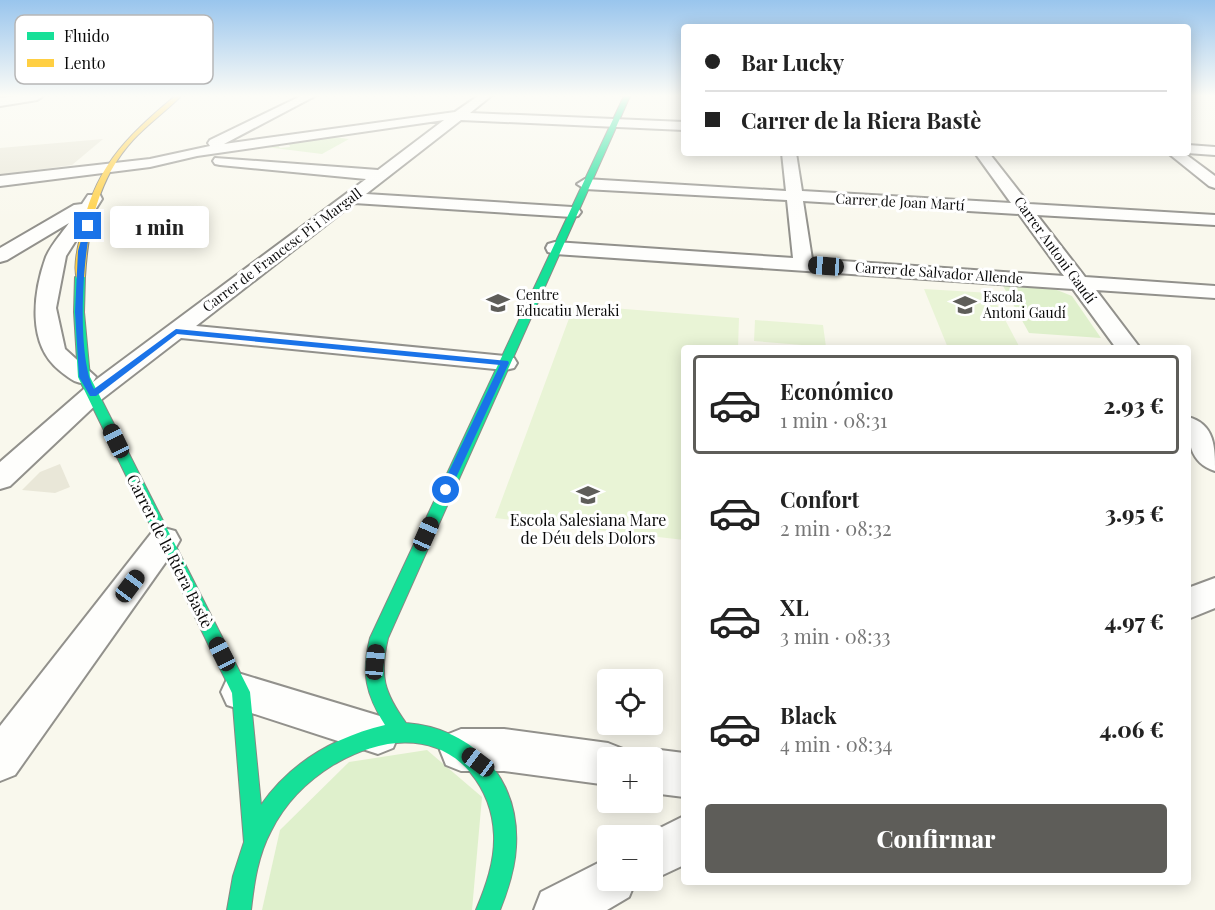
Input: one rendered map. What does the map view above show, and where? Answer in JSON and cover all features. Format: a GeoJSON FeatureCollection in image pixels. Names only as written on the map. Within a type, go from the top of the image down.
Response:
{"type":"FeatureCollection","features":[{"type":"Feature","properties":{"kind":"street","name":"Carrer de la Riera Bastè"},"geometry":{"type":"LineString","coordinates":[[88,386],[58,358],[53,349],[45,308],[56,256],[130,138]]}},
{"type":"Feature","properties":{"kind":"street"},"geometry":{"type":"LineString","coordinates":[[204,155],[233,138]]}},
{"type":"Feature","properties":{"kind":"street"},"geometry":{"type":"LineString","coordinates":[[0,181],[150,163],[311,138]]}},
{"type":"Feature","properties":{"kind":"street","name":"Carrer de Francesc Pi i Margall"},"geometry":{"type":"LineString","coordinates":[[0,479],[88,386],[176,331],[427,138]]}},
{"type":"Feature","properties":{"kind":"street"},"geometry":{"type":"LineString","coordinates":[[389,733],[373,676],[376,647],[607,138]]}},
{"type":"Feature","properties":{"kind":"street"},"geometry":{"type":"LineString","coordinates":[[1191,149],[1215,151]]}},
{"type":"Feature","properties":{"kind":"street"},"geometry":{"type":"LineString","coordinates":[[204,155],[379,175]]}},
{"type":"Feature","properties":{"kind":"street"},"geometry":{"type":"LineString","coordinates":[[789,156],[803,264]]}},
{"type":"Feature","properties":{"kind":"street","name":"Carrer Antoni Gaudí"},"geometry":{"type":"LineString","coordinates":[[984,156],[1126,345]]}},
{"type":"Feature","properties":{"kind":"street"},"geometry":{"type":"LineString","coordinates":[[1179,156],[1215,183]]}},
{"type":"Feature","properties":{"kind":"street","name":"Carrer de Joan Martí"},"geometry":{"type":"LineString","coordinates":[[585,184],[1215,220]]}},
{"type":"Feature","properties":{"kind":"street"},"geometry":{"type":"LineString","coordinates":[[350,198],[572,213]]}},
{"type":"Feature","properties":{"kind":"street","name":"Carrer de la Riera Bastè"},"geometry":{"type":"LineString","coordinates":[[94,199],[81,251],[79,312],[88,386],[241,692],[254,842]]}},
{"type":"Feature","properties":{"kind":"street"},"geometry":{"type":"LineString","coordinates":[[0,256],[40,235],[94,199]]}},
{"type":"Feature","properties":{"kind":"street","name":"Carrer de Salvador Allende"},"geometry":{"type":"LineString","coordinates":[[555,248],[1215,292]]}},
{"type":"Feature","properties":{"kind":"street"},"geometry":{"type":"LineString","coordinates":[[176,331],[505,363]]}},
{"type":"Feature","properties":{"kind":"street"},"geometry":{"type":"LineString","coordinates":[[1191,430],[1215,461]]}},
{"type":"Feature","properties":{"kind":"street"},"geometry":{"type":"LineString","coordinates":[[0,760],[164,540]]}},
{"type":"Feature","properties":{"kind":"street"},"geometry":{"type":"LineString","coordinates":[[1191,603],[1215,592]]}},
{"type":"Feature","properties":{"kind":"street"},"geometry":{"type":"LineString","coordinates":[[241,692],[389,733]]}},
{"type":"Feature","properties":{"kind":"street"},"geometry":{"type":"LineString","coordinates":[[239,910],[243,875],[254,842],[270,810],[302,774],[340,748],[389,733],[416,732],[450,741],[478,762],[498,794],[505,835],[500,882],[488,910]]}},
{"type":"Feature","properties":{"kind":"street"},"geometry":{"type":"LineString","coordinates":[[461,750],[504,750],[597,763]]}},
{"type":"Feature","properties":{"kind":"street"},"geometry":{"type":"LineString","coordinates":[[663,772],[681,775]]}},
{"type":"Feature","properties":{"kind":"street"},"geometry":{"type":"LineString","coordinates":[[663,851],[681,841]]}},
{"type":"Feature","properties":{"kind":"street"},"geometry":{"type":"LineString","coordinates":[[559,910],[597,888]]}},
{"type":"Feature","properties":{"kind":"green space"},"geometry":{"type":"Polygon","coordinates":[[[324,138],[349,139],[322,154],[266,147],[278,145],[280,148],[290,147],[289,144],[324,138]]]}},
{"type":"Feature","properties":{"kind":"green space"},"geometry":{"type":"Polygon","coordinates":[[[1002,284],[1052,288],[1072,296],[1101,338],[1029,333],[1002,284]]]}},
{"type":"Feature","properties":{"kind":"green space"},"geometry":{"type":"Polygon","coordinates":[[[924,289],[991,293],[1018,345],[947,345],[924,289]]]}},
{"type":"Feature","properties":{"kind":"green space"},"geometry":{"type":"Polygon","coordinates":[[[574,305],[739,318],[738,345],[681,345],[681,540],[495,518],[574,305]]]}},
{"type":"Feature","properties":{"kind":"green space"},"geometry":{"type":"Polygon","coordinates":[[[755,320],[823,325],[826,345],[802,345],[754,341],[755,320]]]}},
{"type":"Feature","properties":{"kind":"green space"},"geometry":{"type":"Polygon","coordinates":[[[427,750],[482,797],[472,910],[262,910],[280,830],[349,762],[427,750]]]}},
{"type":"Feature","properties":{"kind":"shaded area"},"geometry":{"type":"Polygon","coordinates":[[[103,139],[72,165],[0,175],[0,148],[103,139]]]}},
{"type":"Feature","properties":{"kind":"shaded area"},"geometry":{"type":"Polygon","coordinates":[[[60,464],[70,487],[55,493],[22,490],[40,472],[60,464]]]}},
{"type":"Feature","properties":{"kind":"traffic: fast"},"geometry":{"type":"LineString","coordinates":[[400,732],[385,709],[376,688],[374,666],[379,638],[608,138]]}},
{"type":"Feature","properties":{"kind":"traffic: fast"},"geometry":{"type":"LineString","coordinates":[[80,277],[79,312],[84,377],[241,692],[254,841]]}},
{"type":"Feature","properties":{"kind":"traffic: fast"},"geometry":{"type":"LineString","coordinates":[[239,910],[247,865],[258,833],[268,814],[288,788],[312,767],[341,750],[384,735],[406,733],[428,735],[448,742],[467,754],[483,772],[496,794],[503,818],[505,845],[501,873],[488,910]]}},
{"type":"Feature","properties":{"kind":"traffic: slow"},"geometry":{"type":"LineString","coordinates":[[80,277],[87,222],[99,186],[118,154],[132,138]]}},
{"type":"Feature","properties":{"kind":"place","name":"Centre Educatiu Meraki"},"geometry":{"type":"Point","coordinates":[498,303]}},
{"type":"Feature","properties":{"kind":"place","name":"Escola Antoni Gaudí"},"geometry":{"type":"Point","coordinates":[965,305]}},
{"type":"Feature","properties":{"kind":"place","name":"Escola Salesiana Mare de Déu dels Dolors"},"geometry":{"type":"Point","coordinates":[588,495]}},
{"type":"Feature","properties":{"kind":"route"},"geometry":{"type":"LineString","coordinates":[[88,226],[81,251],[79,312],[84,377],[93,394],[176,331],[505,363],[446,490]]}}]}
